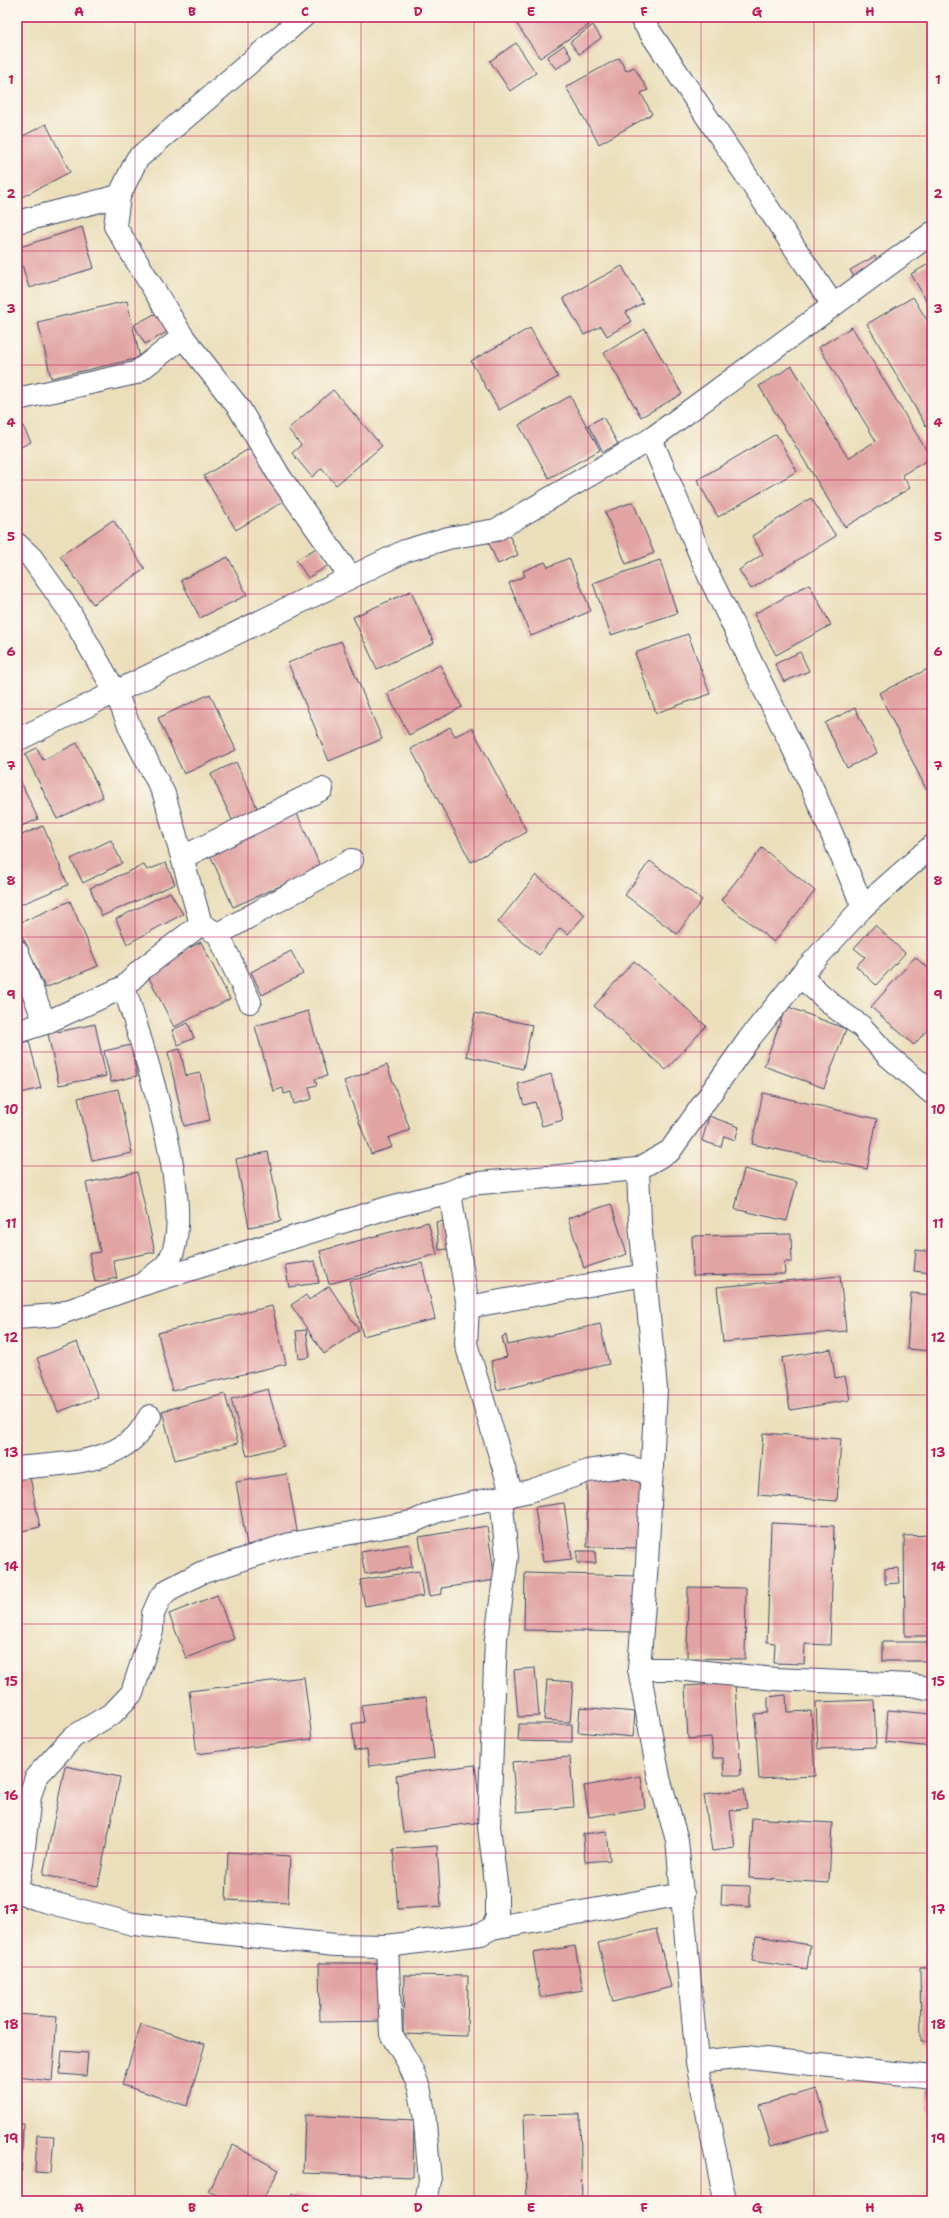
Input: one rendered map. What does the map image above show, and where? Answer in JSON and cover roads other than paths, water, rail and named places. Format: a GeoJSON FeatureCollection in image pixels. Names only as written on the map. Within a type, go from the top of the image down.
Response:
{"type":"FeatureCollection","features":[{"type":"Feature","properties":{"kind":"street"},"geometry":{"type":"LineString","coordinates":[[303,17],[137,159],[120,196],[115,226],[183,336],[239,408],[280,477],[350,576]]}},
{"type":"Feature","properties":{"kind":"street"},"geometry":{"type":"LineString","coordinates":[[640,17],[833,306]]}},
{"type":"Feature","properties":{"kind":"street"},"geometry":{"type":"LineString","coordinates":[[17,222],[120,196]]}},
{"type":"Feature","properties":{"kind":"street"},"geometry":{"type":"LineString","coordinates":[[17,740],[116,693],[350,576],[405,552],[448,538],[496,530],[651,439],[932,233]]}},
{"type":"Feature","properties":{"kind":"street"},"geometry":{"type":"LineString","coordinates":[[17,399],[136,373],[183,336]]}},
{"type":"Feature","properties":{"kind":"street"},"geometry":{"type":"LineString","coordinates":[[651,439],[710,578],[811,785],[863,907]]}},
{"type":"Feature","properties":{"kind":"street"},"geometry":{"type":"LineString","coordinates":[[17,544],[31,557],[68,609],[116,693],[131,730],[164,794],[183,857],[210,929],[250,1002]]}},
{"type":"Feature","properties":{"kind":"street"},"geometry":{"type":"LineString","coordinates":[[183,857],[322,789]]}},
{"type":"Feature","properties":{"kind":"street"},"geometry":{"type":"LineString","coordinates":[[17,1318],[56,1315],[141,1285],[387,1208],[450,1192],[469,1184],[638,1169],[670,1151],[749,1039],[800,976],[863,907],[932,846]]}},
{"type":"Feature","properties":{"kind":"street"},"geometry":{"type":"LineString","coordinates":[[17,1032],[45,1023],[124,987],[140,970],[210,929],[352,860]]}},
{"type":"Feature","properties":{"kind":"street"},"geometry":{"type":"LineString","coordinates":[[17,951],[45,1023]]}},
{"type":"Feature","properties":{"kind":"street"},"geometry":{"type":"LineString","coordinates":[[800,976],[837,1009],[861,1026],[887,1055],[932,1093]]}},
{"type":"Feature","properties":{"kind":"street"},"geometry":{"type":"LineString","coordinates":[[124,987],[154,1082],[176,1188],[178,1236],[168,1262],[141,1285]]}},
{"type":"Feature","properties":{"kind":"street"},"geometry":{"type":"LineString","coordinates":[[638,1169],[640,1223],[656,1389],[647,1563],[639,1669],[659,1778],[677,1840],[684,1894],[697,2062],[726,2201]]}},
{"type":"Feature","properties":{"kind":"street"},"geometry":{"type":"LineString","coordinates":[[450,1192],[468,1307],[466,1344],[507,1496],[507,1557],[496,1638],[489,1827],[497,1891],[497,1916],[492,1928]]}},
{"type":"Feature","properties":{"kind":"street"},"geometry":{"type":"LineString","coordinates":[[468,1307],[645,1275]]}},
{"type":"Feature","properties":{"kind":"street"},"geometry":{"type":"LineString","coordinates":[[17,1468],[68,1463],[102,1456],[123,1447],[136,1437],[150,1416]]}},
{"type":"Feature","properties":{"kind":"street"},"geometry":{"type":"LineString","coordinates":[[17,1887],[22,1864],[30,1796],[36,1777],[73,1737],[113,1713],[132,1693],[152,1631],[153,1614],[160,1598],[168,1590],[202,1573],[290,1544],[412,1522],[440,1510],[507,1496],[588,1471],[623,1466],[651,1473]]}},
{"type":"Feature","properties":{"kind":"street"},"geometry":{"type":"LineString","coordinates":[[639,1669],[676,1669],[775,1679],[911,1685],[932,1689]]}},
{"type":"Feature","properties":{"kind":"street"},"geometry":{"type":"LineString","coordinates":[[17,1891],[37,1899],[133,1924],[336,1945],[387,1946],[481,1934],[492,1928],[684,1894]]}},
{"type":"Feature","properties":{"kind":"street"},"geometry":{"type":"LineString","coordinates":[[387,1946],[391,2034],[407,2060],[419,2087],[424,2112],[430,2181],[426,2201]]}},
{"type":"Feature","properties":{"kind":"street"},"geometry":{"type":"LineString","coordinates":[[697,2062],[746,2057],[932,2077]]}}]}
